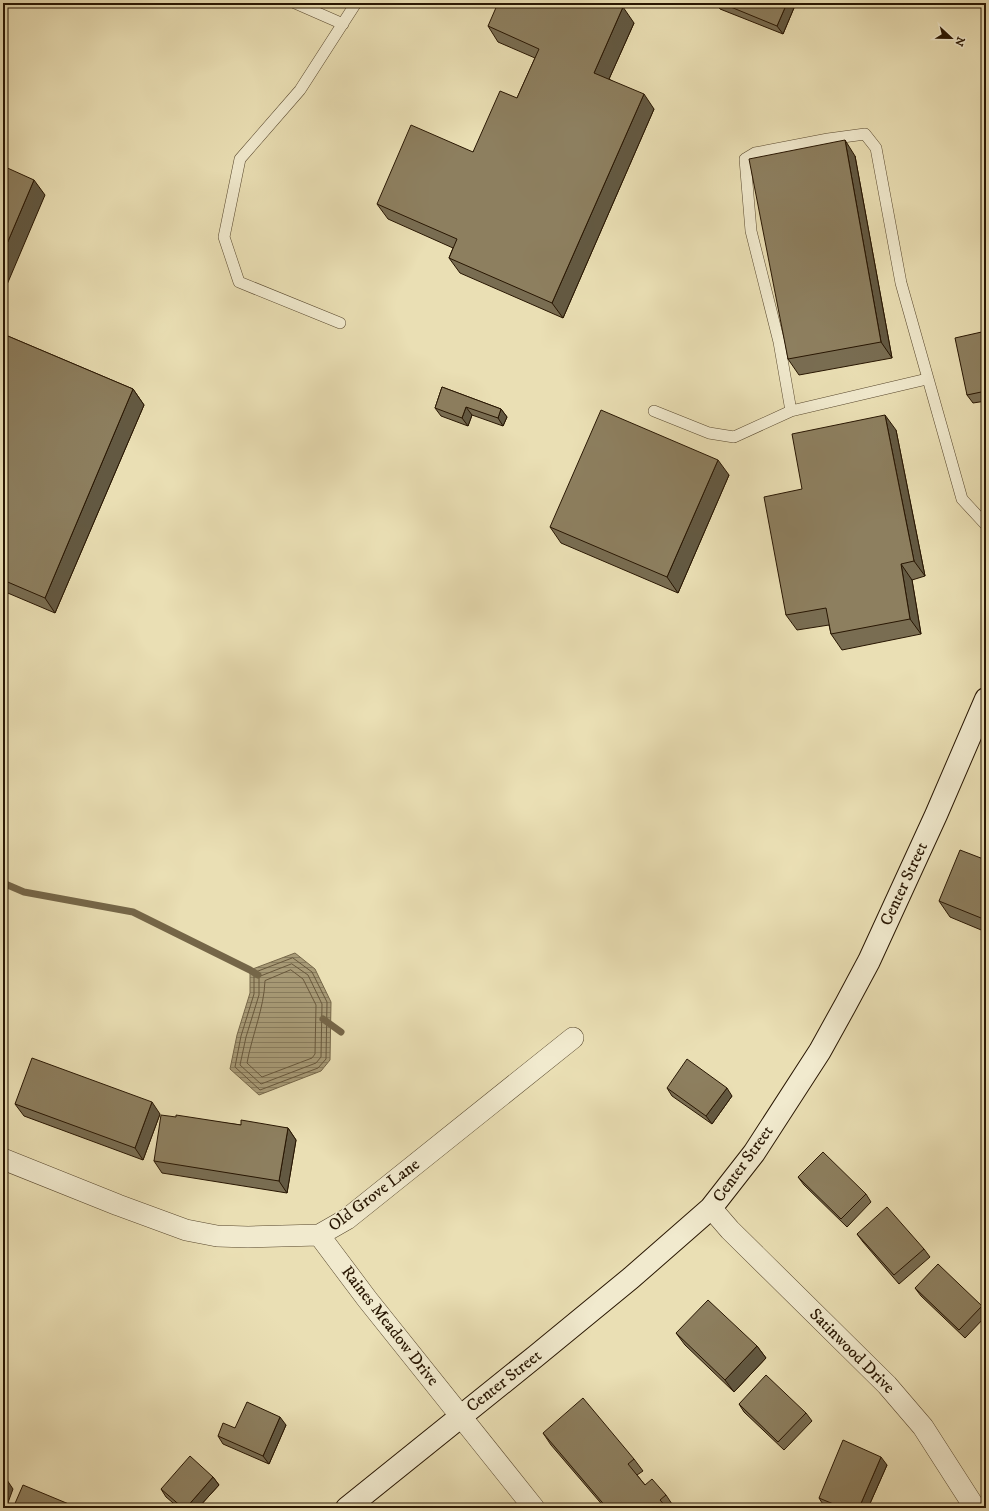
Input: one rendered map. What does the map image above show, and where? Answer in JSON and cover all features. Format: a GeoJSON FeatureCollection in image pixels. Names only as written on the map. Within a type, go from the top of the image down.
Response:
{"type":"FeatureCollection","features":[{"type":"Feature","properties":{"kind":"main road","name":"Center Street"},"geometry":{"type":"LineString","coordinates":[[347,1508],[631,1278],[711,1208],[754,1153],[816,1057],[846,1004],[869,961],[986,701]]}},
{"type":"Feature","properties":{"kind":"street","name":"Old Grove Lane"},"geometry":{"type":"LineString","coordinates":[[3,1159],[118,1205],[186,1230],[217,1236],[240,1237],[319,1235],[347,1219],[573,1038]]}},
{"type":"Feature","properties":{"kind":"street","name":"Satinwood Drive"},"geometry":{"type":"LineString","coordinates":[[711,1208],[730,1230],[888,1385],[923,1427],[975,1508]]}},
{"type":"Feature","properties":{"kind":"street","name":"Raines Meadow Drive"},"geometry":{"type":"LineString","coordinates":[[319,1235],[367,1299],[534,1508]]}},
{"type":"Feature","properties":{"kind":"lane"},"geometry":{"type":"LineString","coordinates":[[295,3],[343,24]]}},
{"type":"Feature","properties":{"kind":"lane"},"geometry":{"type":"LineString","coordinates":[[340,323],[239,282],[224,237],[240,160],[300,90],[356,3]]}},
{"type":"Feature","properties":{"kind":"lane"},"geometry":{"type":"LineString","coordinates":[[791,411],[779,342],[751,231],[745,159],[755,153],[828,139],[864,134],[876,148],[901,283],[962,499],[986,525]]}},
{"type":"Feature","properties":{"kind":"lane"},"geometry":{"type":"LineString","coordinates":[[654,411],[709,434],[734,437],[791,411],[927,379]]}},
{"type":"Feature","properties":{"kind":"water"},"geometry":{"type":"Polygon","coordinates":[[[295,953],[315,969],[331,1002],[330,1060],[321,1071],[259,1095],[230,1069],[237,1035],[250,993],[250,970],[295,953]]]}},
{"type":"Feature","properties":{"kind":"building"},"geometry":{"type":"Polygon","coordinates":[[[498,3],[613,3],[623,7],[594,73],[644,94],[552,303],[449,258],[457,239],[377,204],[411,125],[473,152],[500,91],[517,98],[539,49],[488,26],[498,3]]]}},
{"type":"Feature","properties":{"kind":"building"},"geometry":{"type":"Polygon","coordinates":[[[721,3],[787,3],[777,26],[721,3]]]}},
{"type":"Feature","properties":{"kind":"building"},"geometry":{"type":"Polygon","coordinates":[[[845,140],[881,342],[788,359],[749,159],[845,140]]]}},
{"type":"Feature","properties":{"kind":"building"},"geometry":{"type":"Polygon","coordinates":[[[3,166],[34,180],[3,253],[3,166]]]}},
{"type":"Feature","properties":{"kind":"building"},"geometry":{"type":"Polygon","coordinates":[[[986,331],[986,391],[967,395],[955,338],[986,331]]]}},
{"type":"Feature","properties":{"kind":"building"},"geometry":{"type":"Polygon","coordinates":[[[3,334],[133,389],[45,598],[3,580],[3,334]]]}},
{"type":"Feature","properties":{"kind":"building"},"geometry":{"type":"Polygon","coordinates":[[[442,387],[501,409],[498,418],[466,407],[462,418],[435,408],[442,387]]]}},
{"type":"Feature","properties":{"kind":"building"},"geometry":{"type":"Polygon","coordinates":[[[601,410],[718,460],[667,577],[550,527],[601,410]]]}},
{"type":"Feature","properties":{"kind":"building"},"geometry":{"type":"Polygon","coordinates":[[[885,415],[914,561],[901,564],[910,619],[831,634],[826,608],[786,615],[764,497],[802,489],[792,434],[885,415]]]}},
{"type":"Feature","properties":{"kind":"building"},"geometry":{"type":"Polygon","coordinates":[[[960,850],[986,860],[986,920],[939,901],[960,850]]]}},
{"type":"Feature","properties":{"kind":"building"},"geometry":{"type":"Polygon","coordinates":[[[32,1058],[152,1102],[135,1148],[15,1104],[32,1058]]]}},
{"type":"Feature","properties":{"kind":"building"},"geometry":{"type":"Polygon","coordinates":[[[687,1059],[727,1088],[706,1116],[667,1088],[687,1059]]]}},
{"type":"Feature","properties":{"kind":"building"},"geometry":{"type":"Polygon","coordinates":[[[161,1115],[176,1117],[176,1115],[241,1125],[241,1120],[288,1128],[279,1181],[154,1161],[161,1115]]]}},
{"type":"Feature","properties":{"kind":"building"},"geometry":{"type":"Polygon","coordinates":[[[823,1152],[866,1194],[841,1219],[798,1177],[823,1152]]]}},
{"type":"Feature","properties":{"kind":"building"},"geometry":{"type":"Polygon","coordinates":[[[887,1207],[924,1249],[894,1275],[857,1234],[887,1207]]]}},
{"type":"Feature","properties":{"kind":"building"},"geometry":{"type":"Polygon","coordinates":[[[938,1264],[982,1306],[959,1330],[915,1288],[938,1264]]]}},
{"type":"Feature","properties":{"kind":"building"},"geometry":{"type":"Polygon","coordinates":[[[708,1300],[757,1346],[725,1380],[676,1333],[708,1300]]]}},
{"type":"Feature","properties":{"kind":"building"},"geometry":{"type":"Polygon","coordinates":[[[766,1375],[806,1413],[778,1442],[739,1404],[766,1375]]]}},
{"type":"Feature","properties":{"kind":"building"},"geometry":{"type":"Polygon","coordinates":[[[583,1398],[634,1459],[628,1464],[645,1485],[652,1479],[666,1495],[660,1500],[667,1508],[607,1508],[543,1433],[583,1398]]]}},
{"type":"Feature","properties":{"kind":"building"},"geometry":{"type":"Polygon","coordinates":[[[247,1402],[280,1417],[263,1456],[218,1436],[223,1423],[235,1428],[247,1402]]]}},
{"type":"Feature","properties":{"kind":"building"},"geometry":{"type":"Polygon","coordinates":[[[843,1440],[881,1457],[859,1508],[843,1508],[819,1498],[843,1440]]]}},
{"type":"Feature","properties":{"kind":"building"},"geometry":{"type":"Polygon","coordinates":[[[190,1456],[213,1477],[186,1508],[183,1508],[161,1489],[190,1456]]]}},
{"type":"Feature","properties":{"kind":"building"},"geometry":{"type":"Polygon","coordinates":[[[23,1485],[76,1507],[76,1508],[13,1508],[23,1485]]]}},
{"type":"Feature","properties":{"kind":"waterway"},"geometry":{"type":"LineString","coordinates":[[3,883],[24,892],[133,912],[258,975]]}},
{"type":"Feature","properties":{"kind":"waterway"},"geometry":{"type":"LineString","coordinates":[[323,1019],[341,1032]]}}]}
